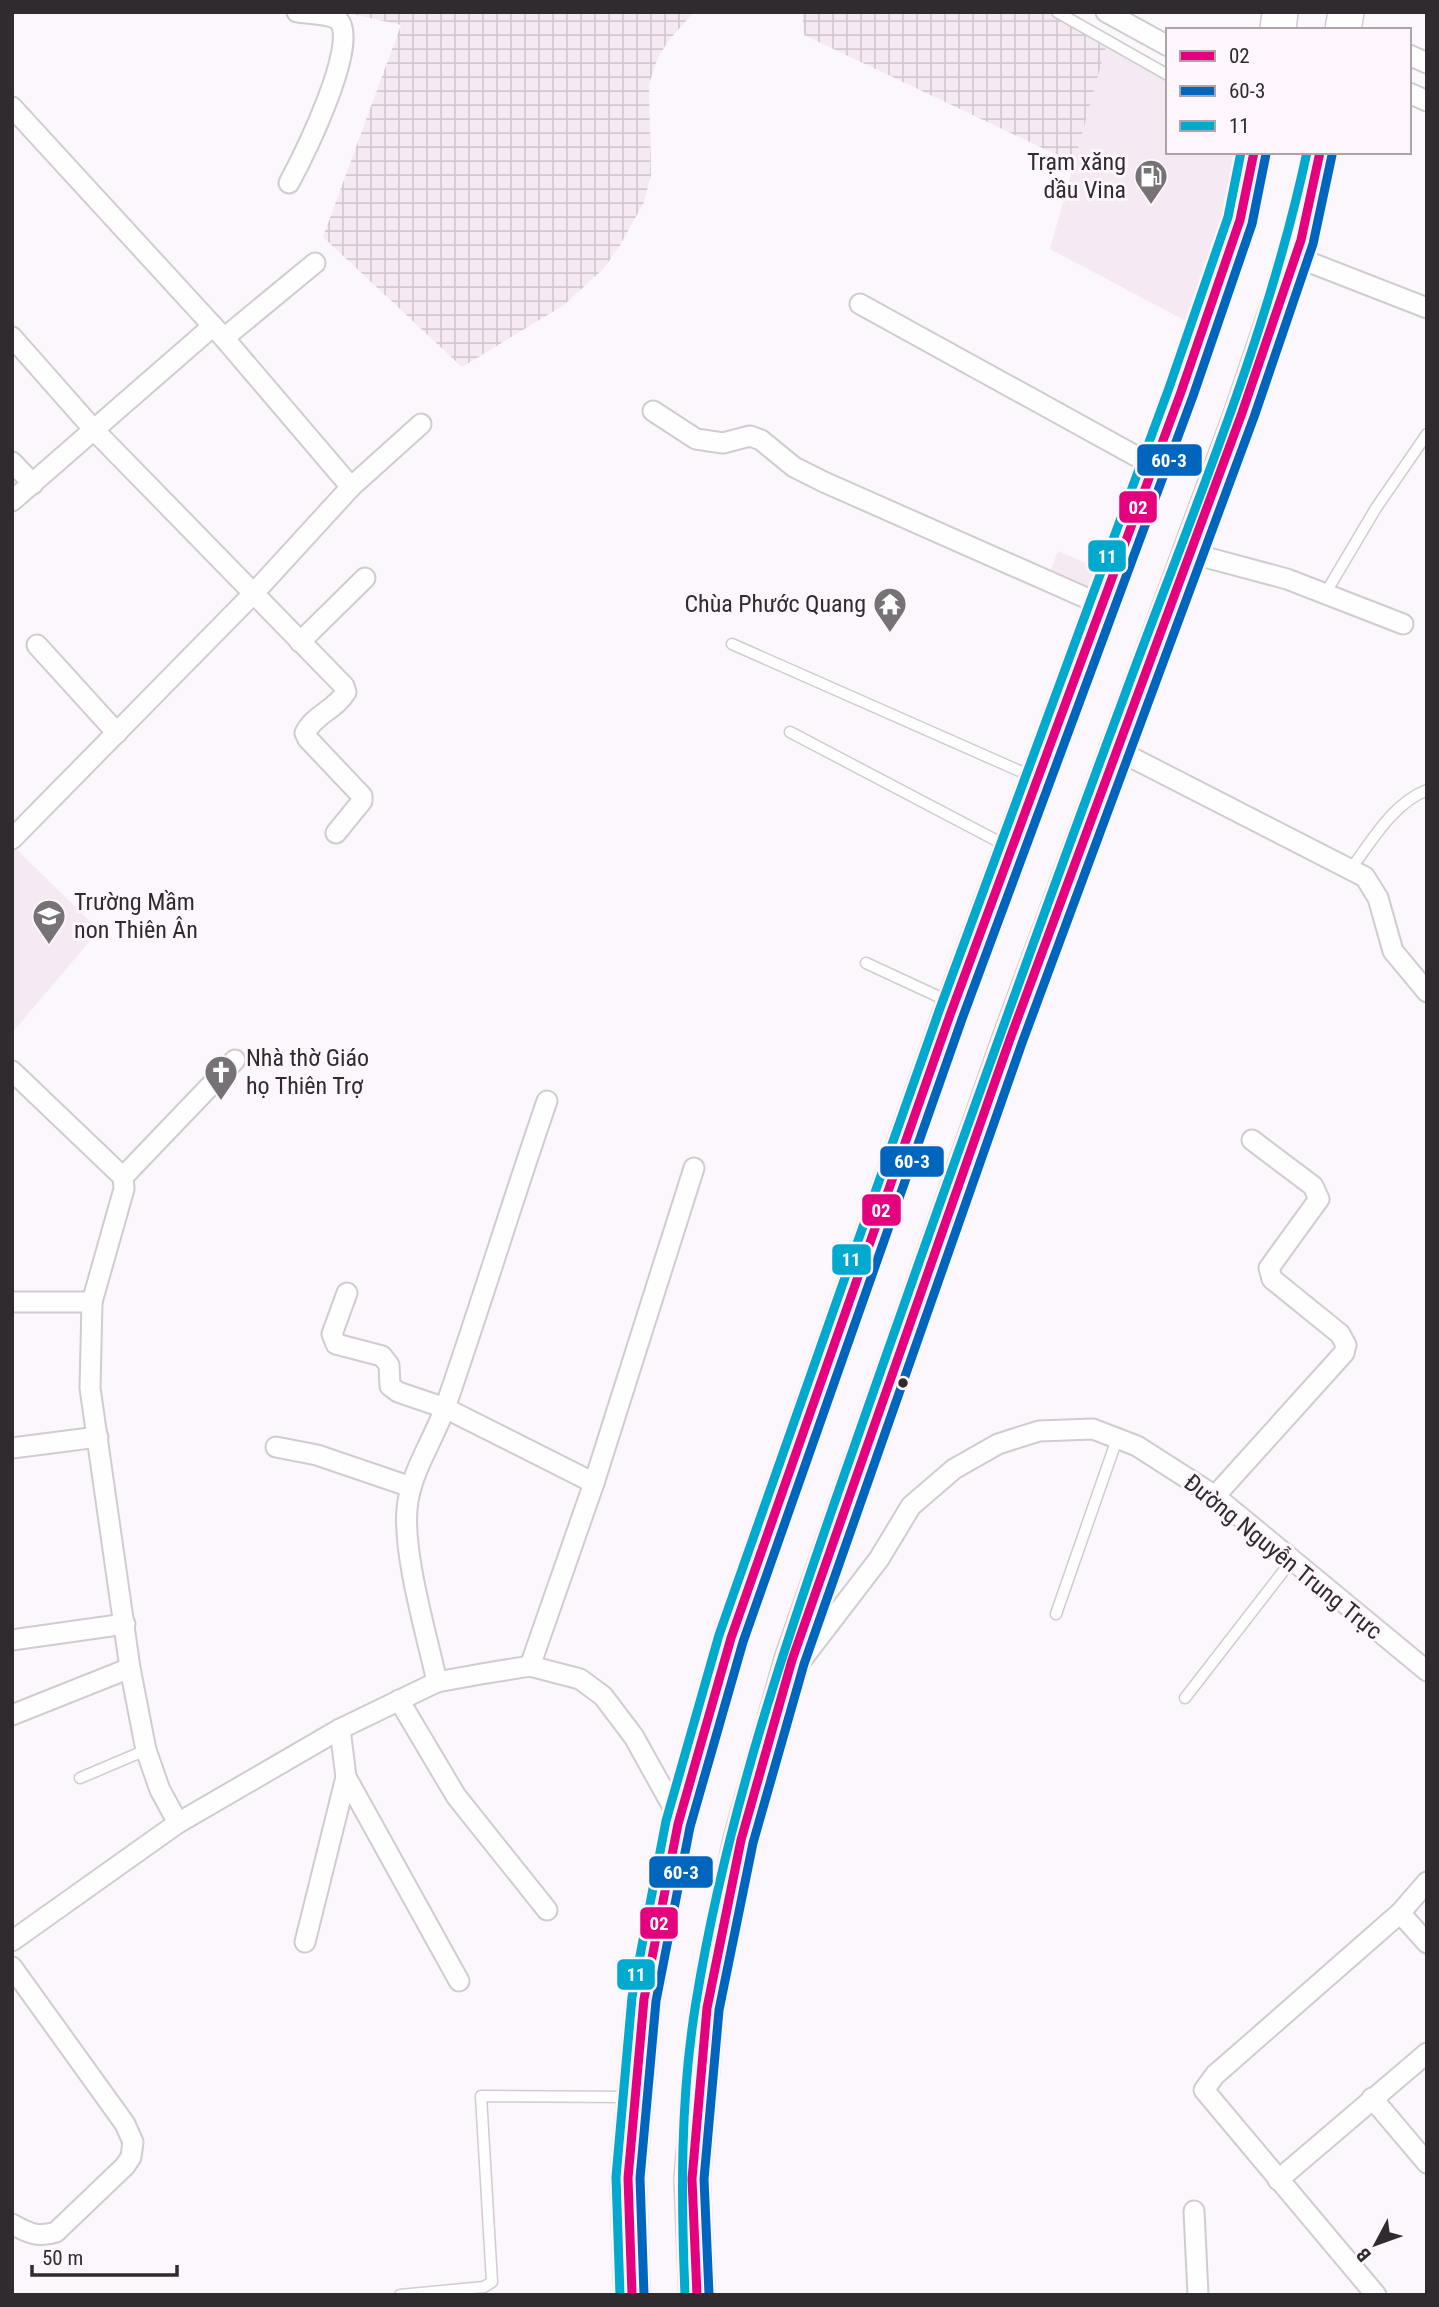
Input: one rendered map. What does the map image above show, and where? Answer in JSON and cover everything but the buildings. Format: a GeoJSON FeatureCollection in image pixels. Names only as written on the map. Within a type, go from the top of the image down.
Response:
{"type":"FeatureCollection","features":[{"type":"Feature","properties":{"kind":"highway"},"geometry":{"type":"LineString","coordinates":[[632,2295],[628,2178],[644,1999],[680,1818],[731,1639],[954,1004],[1154,466],[1240,220],[1254,154]]}},
{"type":"Feature","properties":{"kind":"highway"},"geometry":{"type":"LineString","coordinates":[[697,2295],[692,2179],[707,2008],[741,1839],[788,1676],[1010,1039],[1191,553],[1296,257],[1320,154]]}},
{"type":"Feature","properties":{"kind":"street"},"geometry":{"type":"LineString","coordinates":[[289,183],[318,128],[332,92],[344,32],[340,22],[334,17],[297,12]]}},
{"type":"Feature","properties":{"kind":"street"},"geometry":{"type":"LineString","coordinates":[[1106,12],[1166,45]]}},
{"type":"Feature","properties":{"kind":"street"},"geometry":{"type":"LineString","coordinates":[[1411,56],[1427,63]]}},
{"type":"Feature","properties":{"kind":"street"},"geometry":{"type":"LineString","coordinates":[[1411,94],[1427,101]]}},
{"type":"Feature","properties":{"kind":"street"},"geometry":{"type":"LineString","coordinates":[[12,107],[219,332],[351,487]]}},
{"type":"Feature","properties":{"kind":"street"},"geometry":{"type":"LineString","coordinates":[[1296,257],[1427,308]]}},
{"type":"Feature","properties":{"kind":"street"},"geometry":{"type":"LineString","coordinates":[[12,501],[94,431],[219,332],[315,263]]}},
{"type":"Feature","properties":{"kind":"street"},"geometry":{"type":"LineString","coordinates":[[860,303],[1154,466]]}},
{"type":"Feature","properties":{"kind":"street"},"geometry":{"type":"LineString","coordinates":[[12,337],[94,431],[344,686],[346,692],[309,726],[305,733],[362,796],[362,801],[336,833]]}},
{"type":"Feature","properties":{"kind":"street"},"geometry":{"type":"LineString","coordinates":[[653,411],[696,439],[723,443],[750,436],[761,440],[794,467],[824,482],[1102,605]]}},
{"type":"Feature","properties":{"kind":"street"},"geometry":{"type":"LineString","coordinates":[[12,839],[253,594],[351,487],[421,424]]}},
{"type":"Feature","properties":{"kind":"street"},"geometry":{"type":"LineString","coordinates":[[12,462],[33,484]]}},
{"type":"Feature","properties":{"kind":"street"},"geometry":{"type":"LineString","coordinates":[[1191,553],[1287,579],[1404,624]]}},
{"type":"Feature","properties":{"kind":"street"},"geometry":{"type":"LineString","coordinates":[[300,642],[365,578]]}},
{"type":"Feature","properties":{"kind":"street"},"geometry":{"type":"LineString","coordinates":[[37,645],[117,733]]}},
{"type":"Feature","properties":{"kind":"street"},"geometry":{"type":"LineString","coordinates":[[1117,750],[1350,870],[1373,886],[1393,951],[1427,992]]}},
{"type":"Feature","properties":{"kind":"street"},"geometry":{"type":"LineString","coordinates":[[123,1177],[235,1060]]}},
{"type":"Feature","properties":{"kind":"street"},"geometry":{"type":"LineString","coordinates":[[12,1072],[123,1177],[124,1189],[92,1302],[90,1388],[130,1668],[146,1750],[160,1790],[178,1823]]}},
{"type":"Feature","properties":{"kind":"street"},"geometry":{"type":"LineString","coordinates":[[437,1682],[420,1609],[409,1539],[407,1512],[411,1487],[445,1408],[547,1101]]}},
{"type":"Feature","properties":{"kind":"street"},"geometry":{"type":"LineString","coordinates":[[1215,1496],[1344,1353],[1346,1346],[1340,1334],[1272,1279],[1269,1268],[1319,1199],[1313,1185],[1252,1140]]}},
{"type":"Feature","properties":{"kind":"street"},"geometry":{"type":"LineString","coordinates":[[530,1666],[594,1483],[694,1168]]}},
{"type":"Feature","properties":{"kind":"street"},"geometry":{"type":"LineString","coordinates":[[347,1293],[332,1334],[336,1344],[382,1356],[389,1365],[390,1386],[398,1392],[445,1408],[594,1483]]}},
{"type":"Feature","properties":{"kind":"street"},"geometry":{"type":"LineString","coordinates":[[12,1302],[92,1302]]}},
{"type":"Feature","properties":{"kind":"street","name":"Đường Nguyễn Trung Trực"},"geometry":{"type":"LineString","coordinates":[[788,1676],[879,1559],[911,1506],[954,1469],[998,1444],[1040,1431],[1093,1429],[1137,1446],[1215,1496],[1427,1671]]}},
{"type":"Feature","properties":{"kind":"street"},"geometry":{"type":"LineString","coordinates":[[12,1448],[98,1437]]}},
{"type":"Feature","properties":{"kind":"street"},"geometry":{"type":"LineString","coordinates":[[276,1447],[317,1455],[411,1487]]}},
{"type":"Feature","properties":{"kind":"street"},"geometry":{"type":"LineString","coordinates":[[12,1640],[125,1623]]}},
{"type":"Feature","properties":{"kind":"street"},"geometry":{"type":"LineString","coordinates":[[12,1941],[178,1823],[340,1730],[437,1682],[530,1666],[580,1679],[603,1696],[634,1737],[680,1818]]}},
{"type":"Feature","properties":{"kind":"street"},"geometry":{"type":"LineString","coordinates":[[12,1715],[130,1668]]}},
{"type":"Feature","properties":{"kind":"street"},"geometry":{"type":"LineString","coordinates":[[399,1700],[456,1796],[547,1910]]}},
{"type":"Feature","properties":{"kind":"street"},"geometry":{"type":"LineString","coordinates":[[304,1942],[346,1777],[340,1730]]}},
{"type":"Feature","properties":{"kind":"street"},"geometry":{"type":"LineString","coordinates":[[346,1777],[459,1981]]}},
{"type":"Feature","properties":{"kind":"street"},"geometry":{"type":"LineString","coordinates":[[1376,2295],[1204,2090],[1215,2075],[1400,1913],[1427,1882]]}},
{"type":"Feature","properties":{"kind":"street"},"geometry":{"type":"LineString","coordinates":[[1400,1913],[1427,1943]]}},
{"type":"Feature","properties":{"kind":"street"},"geometry":{"type":"LineString","coordinates":[[12,1967],[94,2081],[133,2142],[131,2157],[125,2166],[56,2232],[42,2236],[29,2234],[12,2224]]}},
{"type":"Feature","properties":{"kind":"street"},"geometry":{"type":"LineString","coordinates":[[1278,2180],[1427,2053]]}},
{"type":"Feature","properties":{"kind":"street"},"geometry":{"type":"LineString","coordinates":[[1373,2098],[1427,2163]]}},
{"type":"Feature","properties":{"kind":"street"},"geometry":{"type":"LineString","coordinates":[[1194,2211],[1198,2295]]}},
{"type":"Feature","properties":{"kind":"lane"},"geometry":{"type":"LineString","coordinates":[[1056,12],[1166,74]]}},
{"type":"Feature","properties":{"kind":"lane"},"geometry":{"type":"LineString","coordinates":[[1325,594],[1376,508],[1427,434]]}},
{"type":"Feature","properties":{"kind":"lane"},"geometry":{"type":"LineString","coordinates":[[732,644],[1037,779]]}},
{"type":"Feature","properties":{"kind":"lane"},"geometry":{"type":"LineString","coordinates":[[790,732],[1012,849]]}},
{"type":"Feature","properties":{"kind":"lane"},"geometry":{"type":"LineString","coordinates":[[1350,870],[1395,810],[1413,796],[1427,790]]}},
{"type":"Feature","properties":{"kind":"lane"},"geometry":{"type":"LineString","coordinates":[[866,964],[954,1004]]}},
{"type":"Feature","properties":{"kind":"lane"},"geometry":{"type":"LineString","coordinates":[[1056,1614],[1117,1439]]}},
{"type":"Feature","properties":{"kind":"lane"},"geometry":{"type":"LineString","coordinates":[[1185,1698],[1292,1560]]}},
{"type":"Feature","properties":{"kind":"lane"},"geometry":{"type":"LineString","coordinates":[[80,1778],[146,1750]]}},
{"type":"Feature","properties":{"kind":"lane"},"geometry":{"type":"LineString","coordinates":[[400,2295],[484,2287],[492,2282],[481,2096],[635,2096]]}},
{"type":"Feature","properties":{"kind":"shaded area"},"geometry":{"type":"Polygon","coordinates":[[[344,12],[694,12],[658,57],[649,84],[651,175],[644,202],[619,247],[604,268],[564,305],[462,367],[323,237],[401,25],[344,12]]]}},
{"type":"Feature","properties":{"kind":"shaded area"},"geometry":{"type":"Polygon","coordinates":[[[802,12],[1049,12],[1106,47],[1074,163],[804,35],[802,12]]]}},
{"type":"Feature","properties":{"kind":"shaded area","name":"Trạm xăng dầu Vina"},"geometry":{"type":"Polygon","coordinates":[[[1106,47],[1166,79],[1166,154],[1256,154],[1199,328],[1050,249],[1106,47]]]}},
{"type":"Feature","properties":{"kind":"shaded area"},"geometry":{"type":"Polygon","coordinates":[[[1058,551],[1107,572],[1099,596],[1049,574],[1058,551]]]}},
{"type":"Feature","properties":{"kind":"shaded area","name":"Trường Mầm non Thiên Ân"},"geometry":{"type":"Polygon","coordinates":[[[14,847],[99,930],[12,1033],[12,849],[14,847]]]}},
{"type":"Feature","properties":{"kind":"transit line","name":"11"},"geometry":{"type":"LineString","coordinates":[[620,2295],[616,2177],[632,1997],[666,1821],[719,1635],[939,1011],[1169,388],[1228,217],[1241,154]]}},
{"type":"Feature","properties":{"kind":"transit line","name":"02"},"geometry":{"type":"LineString","coordinates":[[632,2295],[628,2178],[644,1999],[678,1824],[731,1638],[950,1015],[1181,392],[1240,220],[1254,154]]}},
{"type":"Feature","properties":{"kind":"transit line","name":"60-3"},"geometry":{"type":"LineString","coordinates":[[644,2295],[640,2178],[656,2001],[690,1827],[743,1642],[962,1019],[1193,396],[1252,224],[1266,154]]}},
{"type":"Feature","properties":{"kind":"transit line","name":"11"},"geometry":{"type":"LineString","coordinates":[[685,2295],[683,2148],[691,2038],[709,1931],[742,1792],[762,1723],[829,1518],[953,1167],[1249,359],[1271,291],[1307,154]]}},
{"type":"Feature","properties":{"kind":"transit line","name":"02"},"geometry":{"type":"LineString","coordinates":[[697,2295],[692,2179],[707,2008],[741,1840],[792,1660],[1010,1039],[1242,413],[1301,240],[1320,154]]}},
{"type":"Feature","properties":{"kind":"transit line","name":"60-3"},"geometry":{"type":"LineString","coordinates":[[709,2294],[704,2179],[719,2010],[753,1843],[804,1664],[1022,1043],[1254,417],[1313,244],[1332,155]]}},
{"type":"Feature","properties":{"kind":"place","name":"Trạm xăng dầu Vina"},"geometry":{"type":"Point","coordinates":[1151,206]}},
{"type":"Feature","properties":{"kind":"place","name":"Chùa Phước Quang"},"geometry":{"type":"Point","coordinates":[890,634]}},
{"type":"Feature","properties":{"kind":"place","name":"Trường Mầm non Thiên Ân"},"geometry":{"type":"Point","coordinates":[49,946]}},
{"type":"Feature","properties":{"kind":"place","name":"Nhà thờ Giáo họ Thiên Trợ"},"geometry":{"type":"Point","coordinates":[221,1102]}}]}
